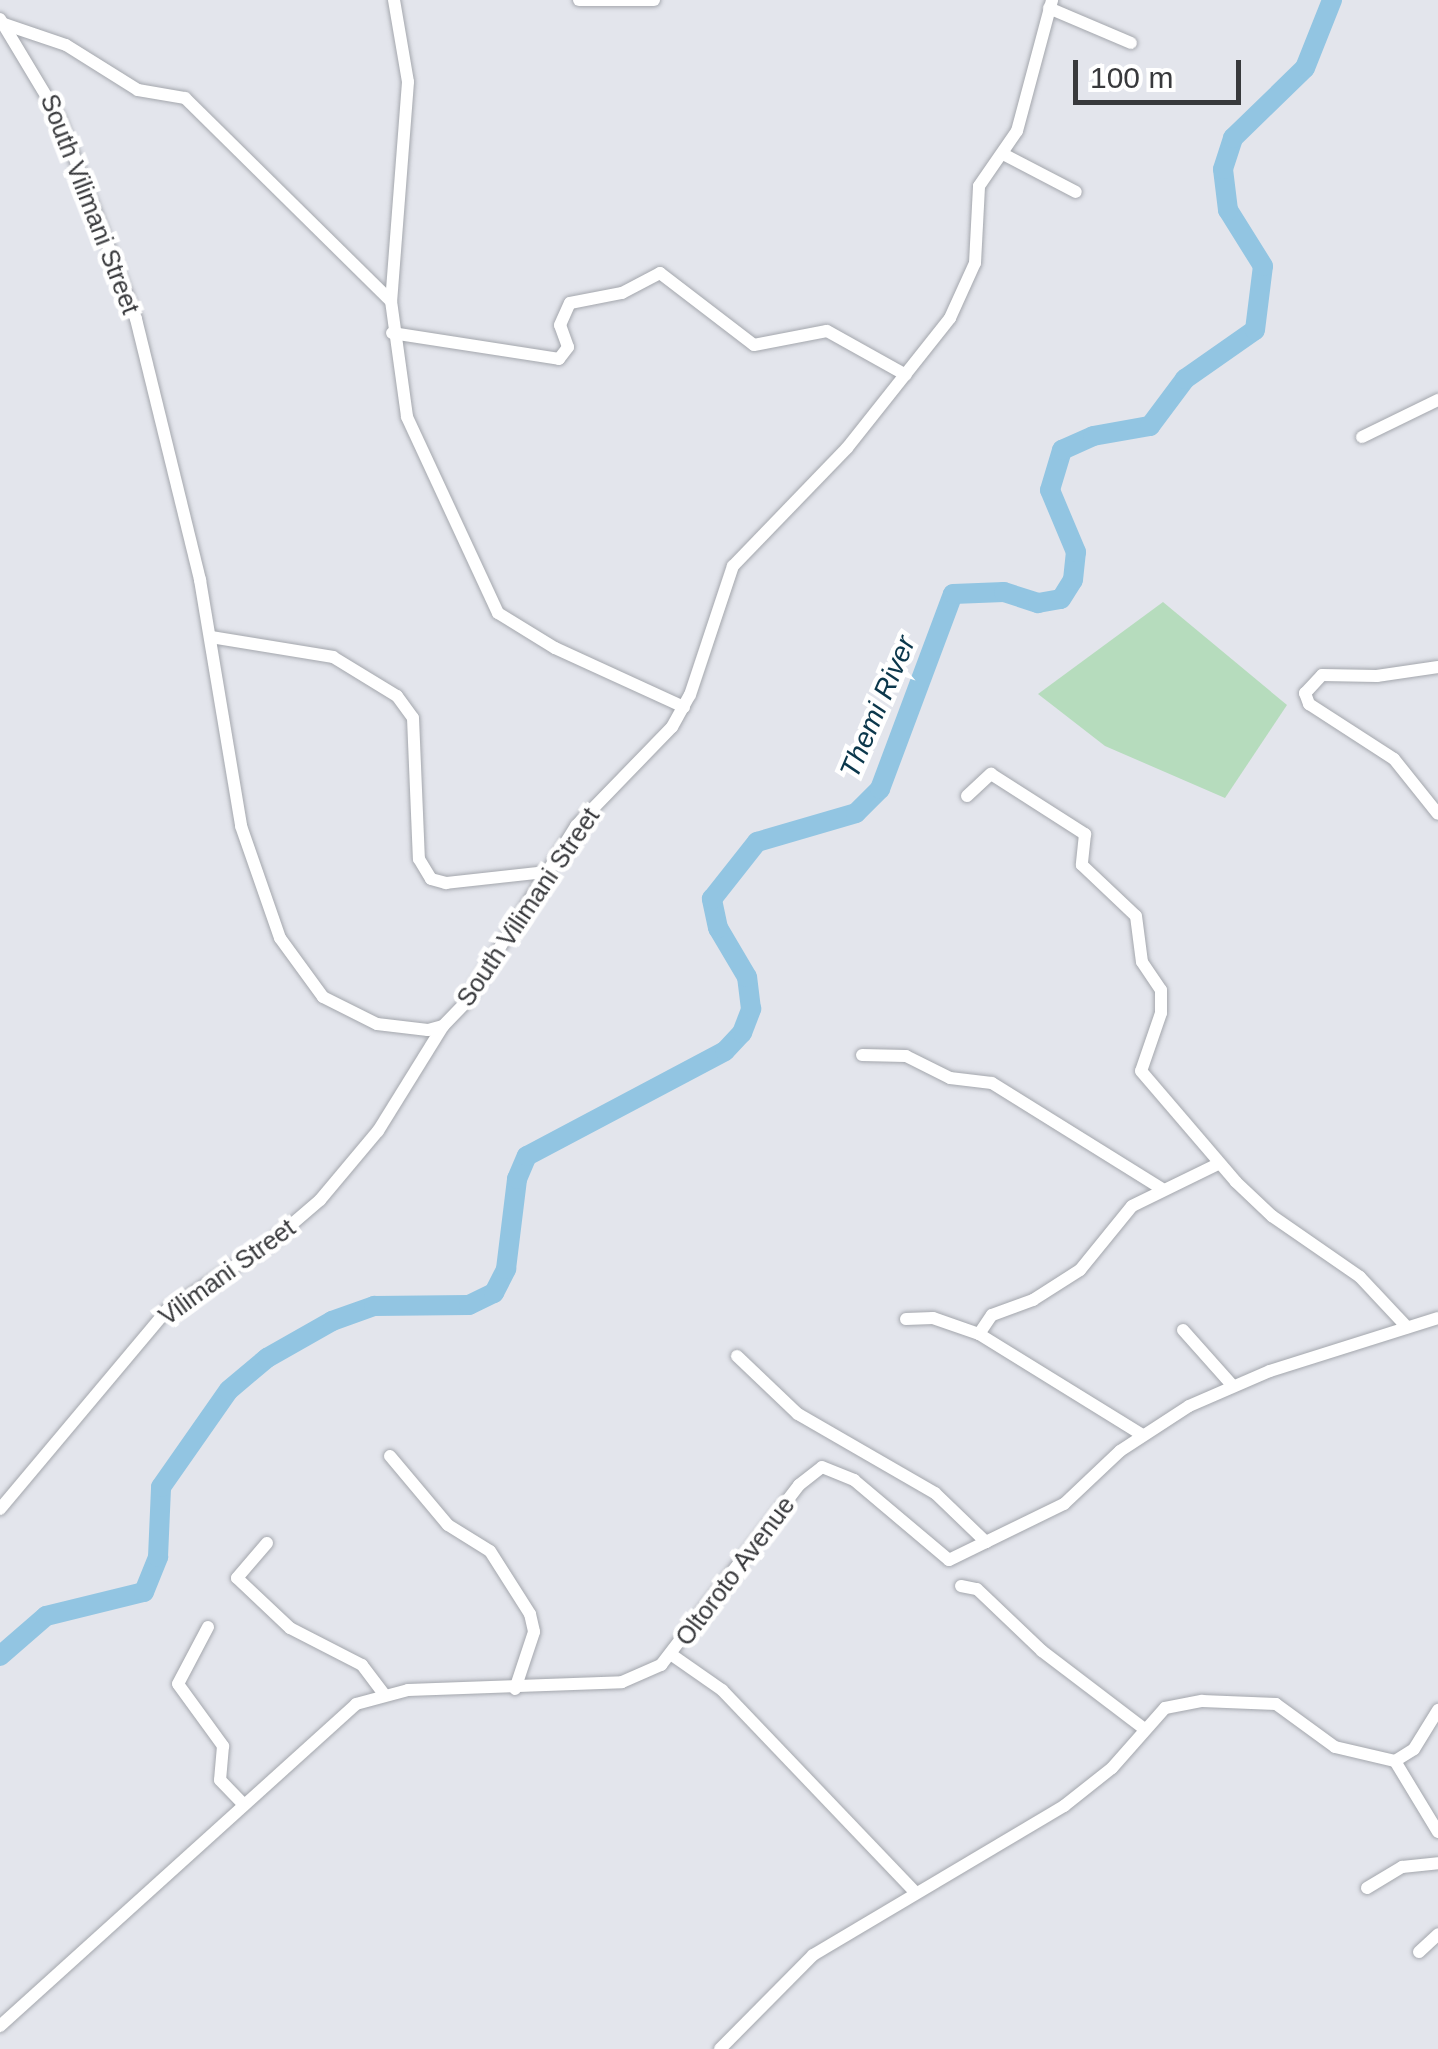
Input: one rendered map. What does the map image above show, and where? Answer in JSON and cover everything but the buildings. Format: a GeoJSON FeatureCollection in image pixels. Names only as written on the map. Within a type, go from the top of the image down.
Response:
{"type":"FeatureCollection","features":[{"type":"Feature","properties":{"kind":"street"},"geometry":{"type":"LineString","coordinates":[[394,0],[408,82],[391,301],[392,333],[406,417],[498,612],[556,648],[684,706]]}},
{"type":"Feature","properties":{"kind":"street"},"geometry":{"type":"LineString","coordinates":[[579,0],[654,0]]}},
{"type":"Feature","properties":{"kind":"street"},"geometry":{"type":"LineString","coordinates":[[1051,4],[1131,43]]}},
{"type":"Feature","properties":{"kind":"street","name":"South Vilimani Street"},"geometry":{"type":"LineString","coordinates":[[2,22],[59,118],[127,293],[211,637],[241,826],[259,888],[297,970],[323,997],[377,1024],[403,1030],[443,1026],[465,1003],[576,826],[648,754],[684,706],[733,566],[848,448],[966,291],[978,242],[978,186],[1004,154],[1022,118],[1051,4]]}},
{"type":"Feature","properties":{"kind":"street"},"geometry":{"type":"LineString","coordinates":[[2,22],[66,45],[138,90],[185,98],[391,301]]}},
{"type":"Feature","properties":{"kind":"street"},"geometry":{"type":"LineString","coordinates":[[1004,154],[1076,192]]}},
{"type":"Feature","properties":{"kind":"street"},"geometry":{"type":"LineString","coordinates":[[392,333],[559,359],[568,347],[560,325],[570,303],[622,293],[660,273],[748,342],[760,346],[827,331],[906,375]]}},
{"type":"Feature","properties":{"kind":"street"},"geometry":{"type":"LineString","coordinates":[[1362,437],[1438,400]]}},
{"type":"Feature","properties":{"kind":"street"},"geometry":{"type":"LineString","coordinates":[[211,637],[333,657],[396,696],[413,718],[419,859],[431,879],[446,883],[545,872]]}},
{"type":"Feature","properties":{"kind":"street"},"geometry":{"type":"LineString","coordinates":[[1438,666],[1377,676],[1322,675],[1305,693],[1309,704],[1394,759],[1438,814]]}},
{"type":"Feature","properties":{"kind":"street"},"geometry":{"type":"LineString","coordinates":[[967,796],[991,774],[1085,834],[1082,865],[1136,916],[1142,962],[1160,990],[1162,1013],[1141,1071],[1218,1164],[1272,1216],[1360,1276],[1407,1327]]}},
{"type":"Feature","properties":{"kind":"street","name":"Vilimani Street"},"geometry":{"type":"LineString","coordinates":[[0,1509],[167,1310],[270,1243],[320,1200],[378,1131],[443,1026]]}},
{"type":"Feature","properties":{"kind":"street"},"geometry":{"type":"LineString","coordinates":[[862,1056],[906,1056],[950,1078],[992,1083],[1161,1188]]}},
{"type":"Feature","properties":{"kind":"street"},"geometry":{"type":"LineString","coordinates":[[979,1334],[992,1315],[1033,1300],[1080,1270],[1122,1214],[1161,1188],[1218,1164]]}},
{"type":"Feature","properties":{"kind":"street"},"geometry":{"type":"LineString","coordinates":[[906,1318],[933,1318],[979,1334],[1141,1434]]}},
{"type":"Feature","properties":{"kind":"street","name":"Oltoroto Avenue"},"geometry":{"type":"LineString","coordinates":[[0,2026],[344,1713],[383,1693],[622,1682],[672,1655],[799,1485],[822,1467],[854,1480],[943,1560],[1064,1504],[1141,1434],[1232,1386],[1438,1318]]}},
{"type":"Feature","properties":{"kind":"street"},"geometry":{"type":"LineString","coordinates":[[1183,1330],[1232,1386]]}},
{"type":"Feature","properties":{"kind":"street"},"geometry":{"type":"LineString","coordinates":[[737,1356],[798,1414],[935,1493],[986,1542]]}},
{"type":"Feature","properties":{"kind":"street"},"geometry":{"type":"LineString","coordinates":[[390,1456],[440,1518],[490,1550],[530,1614],[534,1632],[516,1689]]}},
{"type":"Feature","properties":{"kind":"street"},"geometry":{"type":"LineString","coordinates":[[268,1543],[237,1578],[290,1628],[362,1664],[383,1693]]}},
{"type":"Feature","properties":{"kind":"street"},"geometry":{"type":"LineString","coordinates":[[961,1586],[978,1590],[1042,1652],[1143,1728]]}},
{"type":"Feature","properties":{"kind":"street"},"geometry":{"type":"LineString","coordinates":[[208,1627],[178,1684],[223,1746],[220,1780],[242,1804]]}},
{"type":"Feature","properties":{"kind":"street"},"geometry":{"type":"LineString","coordinates":[[672,1655],[722,1690],[913,1890]]}},
{"type":"Feature","properties":{"kind":"street"},"geometry":{"type":"LineString","coordinates":[[720,2049],[813,1955],[913,1890],[1064,1806],[1112,1768],[1143,1728],[1178,1705],[1261,1701],[1290,1711],[1335,1748],[1395,1762],[1438,1832]]}},
{"type":"Feature","properties":{"kind":"street"},"geometry":{"type":"LineString","coordinates":[[1395,1762],[1414,1749],[1438,1710]]}},
{"type":"Feature","properties":{"kind":"street"},"geometry":{"type":"LineString","coordinates":[[1366,1888],[1402,1867],[1438,1864]]}},
{"type":"Feature","properties":{"kind":"street"},"geometry":{"type":"LineString","coordinates":[[1419,1952],[1438,1934]]}},
{"type":"Feature","properties":{"kind":"green space"},"geometry":{"type":"Polygon","coordinates":[[[1163,602],[1287,705],[1225,798],[1105,746],[1038,694],[1163,602]]]}},
{"type":"Feature","properties":{"kind":"waterway","name":"Themi River"},"geometry":{"type":"LineString","coordinates":[[0,1656],[46,1616],[144,1592],[158,1557],[161,1487],[229,1390],[267,1358],[332,1321],[374,1306],[469,1305],[494,1293],[506,1269],[517,1179],[527,1156],[725,1051],[742,1033],[751,1009],[747,977],[718,928],[712,899],[757,842],[856,813],[880,789],[953,594],[1004,592],[1038,603],[1061,599],[1073,580],[1076,552],[1050,490],[1062,450],[1093,436],[1150,426],[1185,379],[1255,330],[1263,266],[1228,210],[1223,169],[1233,138],[1305,68],[1332,0]]}}]}
